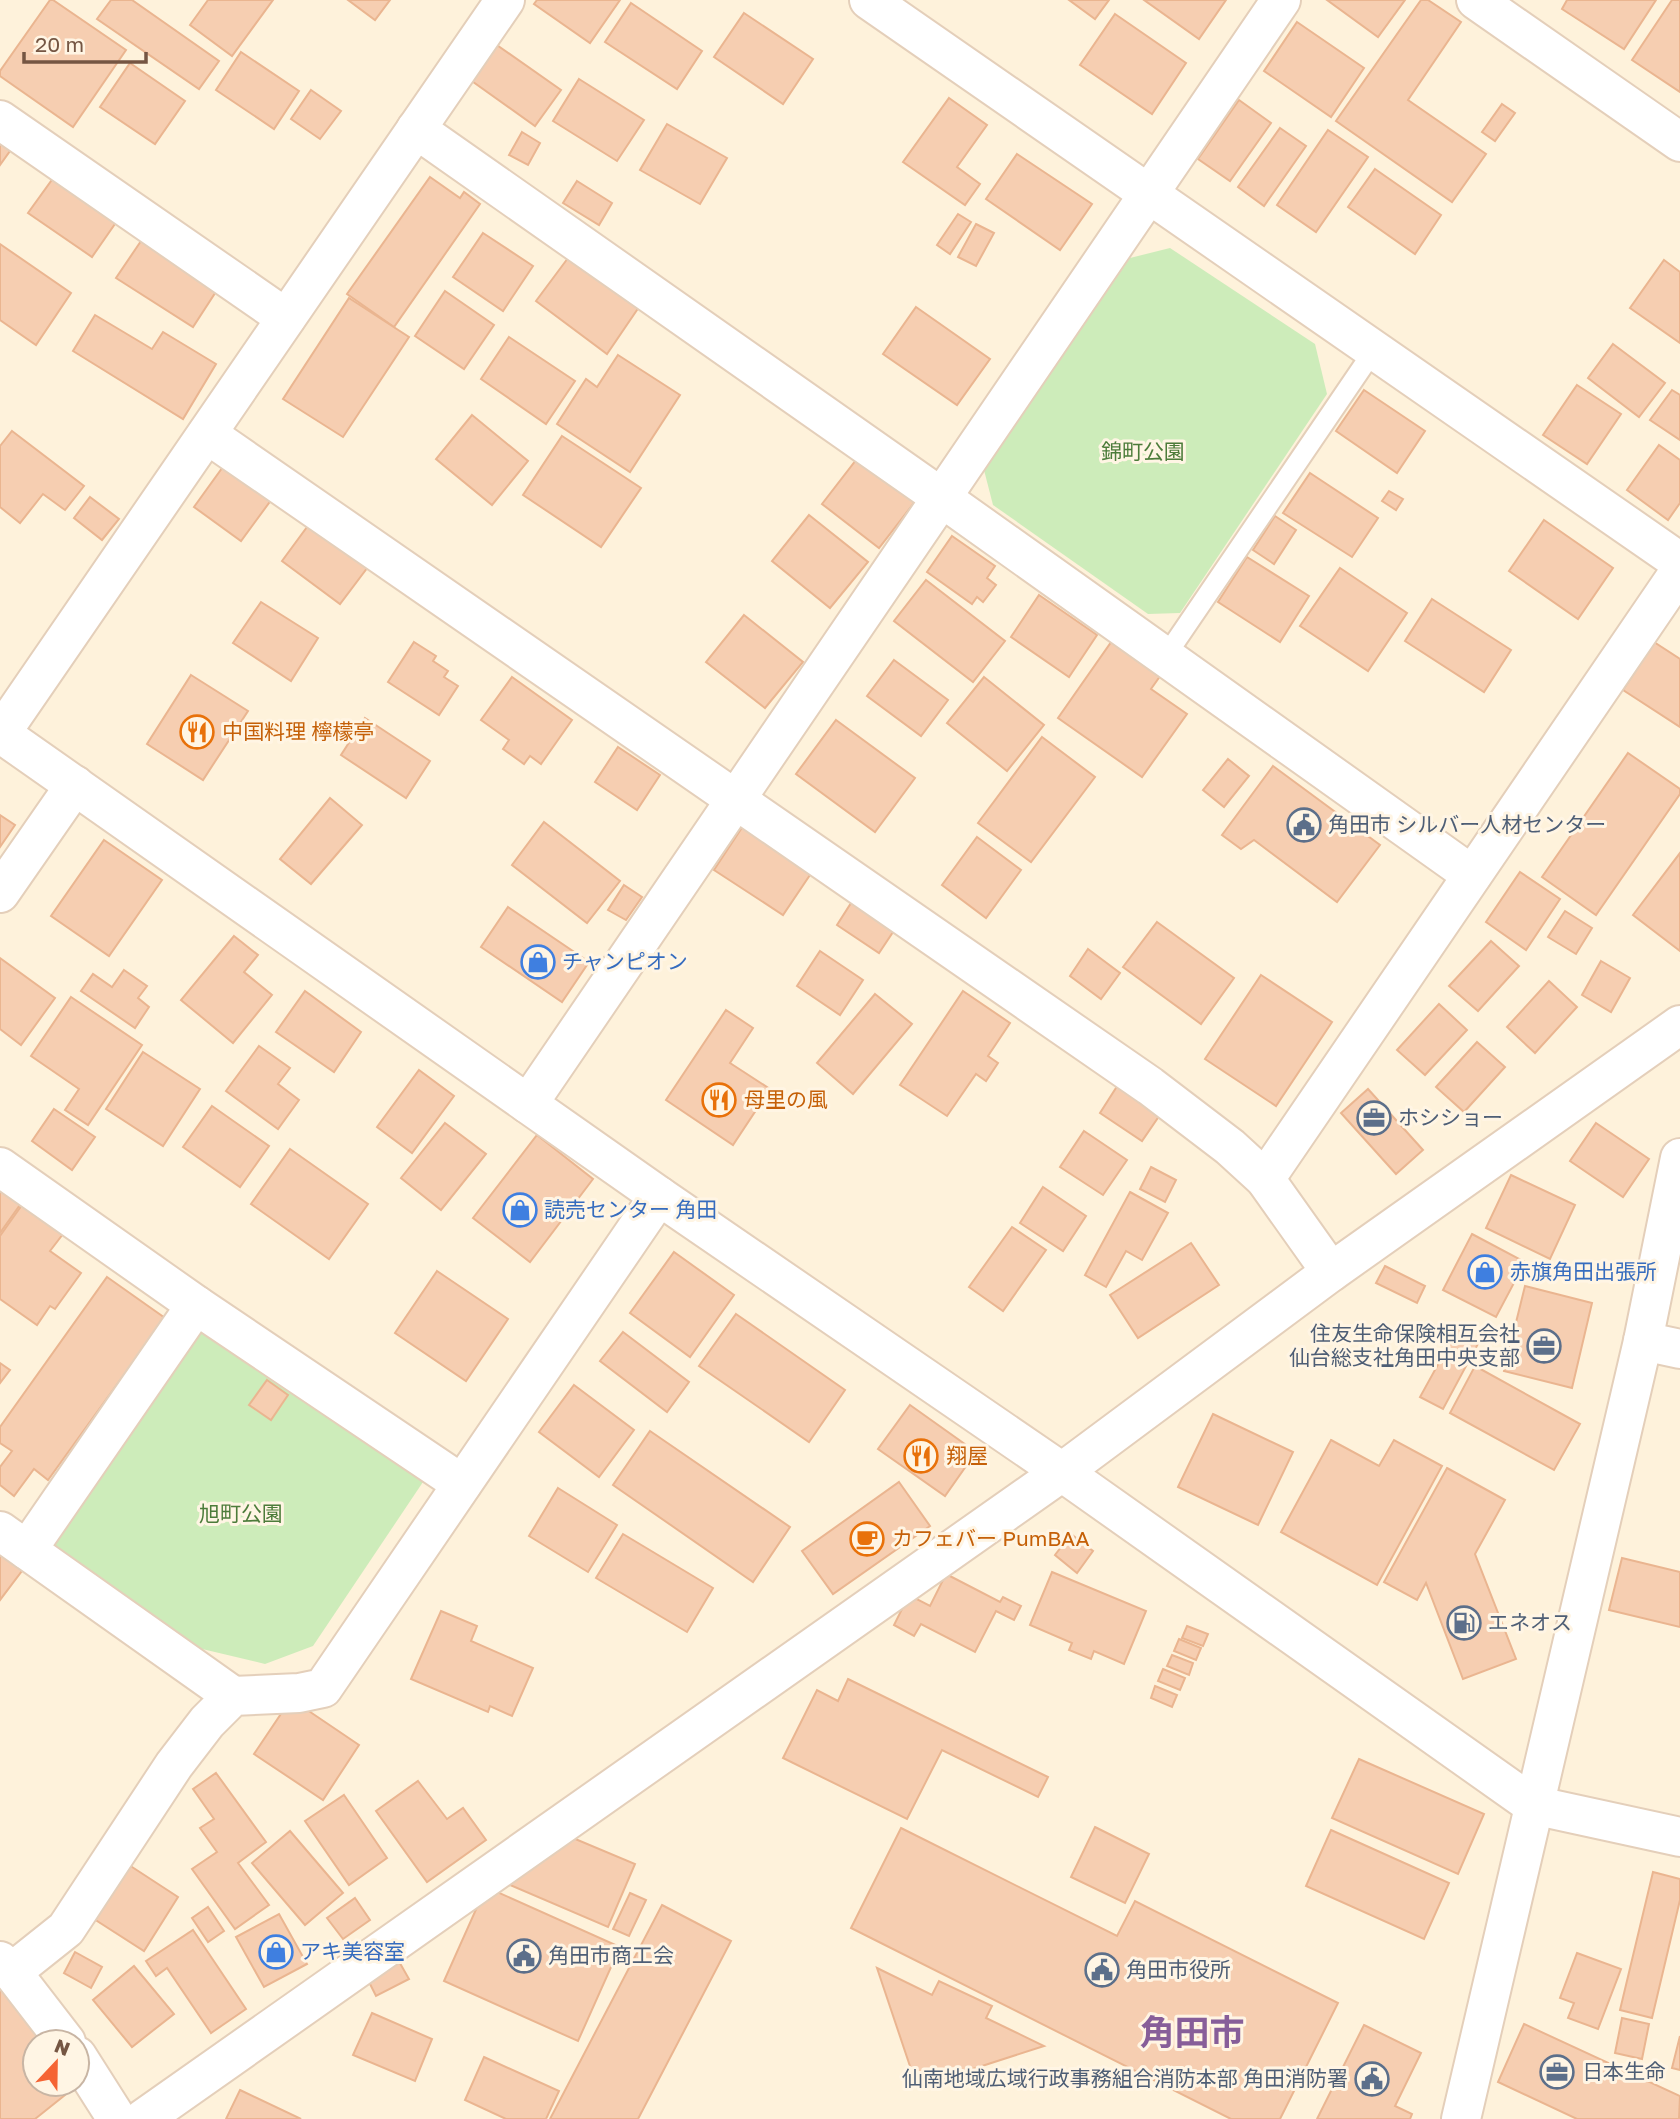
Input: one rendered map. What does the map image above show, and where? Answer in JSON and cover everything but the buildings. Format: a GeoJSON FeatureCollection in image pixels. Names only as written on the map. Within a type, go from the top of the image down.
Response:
{"type":"FeatureCollection","features":[{"type":"Feature","properties":{"kind":"street"},"geometry":{"type":"LineString","coordinates":[[505,0],[0,733],[659,1196],[1062,1472],[1533,1805],[1680,1838]]}},
{"type":"Feature","properties":{"kind":"street"},"geometry":{"type":"LineString","coordinates":[[869,0],[1680,562]]}},
{"type":"Feature","properties":{"kind":"street"},"geometry":{"type":"LineString","coordinates":[[528,1104],[1281,0]]}},
{"type":"Feature","properties":{"kind":"street"},"geometry":{"type":"LineString","coordinates":[[1476,0],[1680,142]]}},
{"type":"Feature","properties":{"kind":"street"},"geometry":{"type":"LineString","coordinates":[[0,120],[286,318]]}},
{"type":"Feature","properties":{"kind":"street"},"geometry":{"type":"LineString","coordinates":[[416,129],[942,498],[1472,876]]}},
{"type":"Feature","properties":{"kind":"street"},"geometry":{"type":"LineString","coordinates":[[206,434],[1150,1086],[1230,1147],[1265,1179],[1331,1272]]}},
{"type":"Feature","properties":{"kind":"street"},"geometry":{"type":"LineString","coordinates":[[1265,1179],[1680,571]]}},
{"type":"Feature","properties":{"kind":"street"},"geometry":{"type":"LineString","coordinates":[[0,893],[75,785]]}},
{"type":"Feature","properties":{"kind":"street"},"geometry":{"type":"LineString","coordinates":[[144,2119],[1062,1472],[1331,1272],[1680,1025]]}},
{"type":"Feature","properties":{"kind":"street"},"geometry":{"type":"LineString","coordinates":[[1461,2119],[1643,1341],[1680,1158]]}},
{"type":"Feature","properties":{"kind":"street"},"geometry":{"type":"LineString","coordinates":[[0,1167],[196,1305],[462,1484]]}},
{"type":"Feature","properties":{"kind":"street"},"geometry":{"type":"LineString","coordinates":[[196,1305],[14,1541],[233,1696],[299,1693],[323,1688],[659,1196]]}},
{"type":"Feature","properties":{"kind":"street"},"geometry":{"type":"LineString","coordinates":[[1643,1341],[1680,1349]]}},
{"type":"Feature","properties":{"kind":"street"},"geometry":{"type":"LineString","coordinates":[[55,2028],[6,1967],[66,1929],[174,1765],[207,1722],[233,1696]]}},
{"type":"Feature","properties":{"kind":"street"},"geometry":{"type":"LineString","coordinates":[[91,2078],[117,2119]]}},
{"type":"Feature","properties":{"kind":"lane"},"geometry":{"type":"LineString","coordinates":[[1165,657],[1374,350]]}},
{"type":"Feature","properties":{"kind":"green space","name":"錦町公園"},"geometry":{"type":"Polygon","coordinates":[[[1170,248],[1315,344],[1327,394],[1180,613],[1148,614],[993,505],[984,470],[1130,258],[1170,248]]]}},
{"type":"Feature","properties":{"kind":"green space","name":"旭町公園"},"geometry":{"type":"Polygon","coordinates":[[[202,1323],[425,1479],[313,1646],[265,1664],[198,1648],[46,1541],[202,1323]]]}},
{"type":"Feature","properties":{"kind":"place","name":"中国料理 檸檬亭"},"geometry":{"type":"Point","coordinates":[197,732]}},
{"type":"Feature","properties":{"kind":"place","name":"角田市 シルバー人材センター"},"geometry":{"type":"Point","coordinates":[1304,825]}},
{"type":"Feature","properties":{"kind":"place","name":"チャンピオン"},"geometry":{"type":"Point","coordinates":[538,962]}},
{"type":"Feature","properties":{"kind":"place","name":"母里の風"},"geometry":{"type":"Point","coordinates":[719,1100]}},
{"type":"Feature","properties":{"kind":"place","name":"ホシショー"},"geometry":{"type":"Point","coordinates":[1374,1118]}},
{"type":"Feature","properties":{"kind":"place","name":"読売センター 角田"},"geometry":{"type":"Point","coordinates":[520,1210]}},
{"type":"Feature","properties":{"kind":"place","name":"赤旗角田出張所"},"geometry":{"type":"Point","coordinates":[1485,1272]}},
{"type":"Feature","properties":{"kind":"place","name":"住友生命保険相互会社 仙台総支社角田中央支部"},"geometry":{"type":"Point","coordinates":[1544,1346]}},
{"type":"Feature","properties":{"kind":"place","name":"翔屋"},"geometry":{"type":"Point","coordinates":[921,1456]}},
{"type":"Feature","properties":{"kind":"place","name":"カフェバー PumBAA"},"geometry":{"type":"Point","coordinates":[867,1539]}},
{"type":"Feature","properties":{"kind":"place","name":"エネオス"},"geometry":{"type":"Point","coordinates":[1464,1623]}},
{"type":"Feature","properties":{"kind":"place","name":"アキ美容室"},"geometry":{"type":"Point","coordinates":[276,1952]}},
{"type":"Feature","properties":{"kind":"place","name":"角田市商工会"},"geometry":{"type":"Point","coordinates":[524,1956]}},
{"type":"Feature","properties":{"kind":"place","name":"角田市役所"},"geometry":{"type":"Point","coordinates":[1102,1970]}},
{"type":"Feature","properties":{"kind":"place","name":"日本生命"},"geometry":{"type":"Point","coordinates":[1557,2072]}},
{"type":"Feature","properties":{"kind":"place","name":"仙南地域広域行政事務組合消防本部 角田消防署"},"geometry":{"type":"Point","coordinates":[1372,2079]}},
{"type":"Feature","properties":{"kind":"district","name":"角田市"},"geometry":{"type":"Point","coordinates":[1192,2033]}}]}
